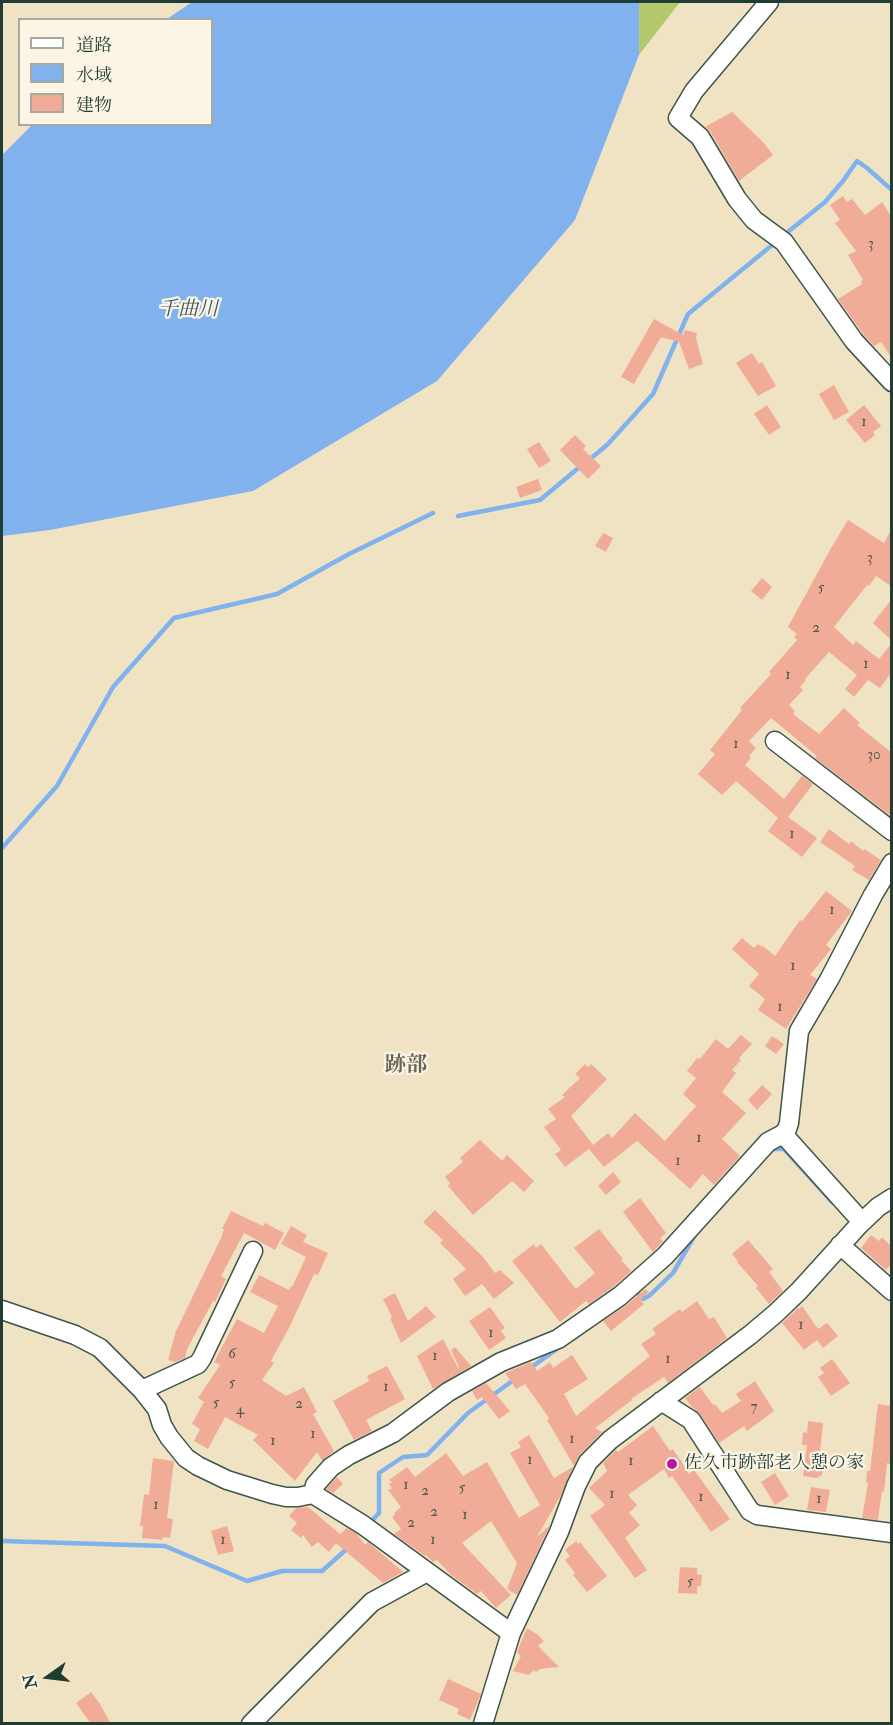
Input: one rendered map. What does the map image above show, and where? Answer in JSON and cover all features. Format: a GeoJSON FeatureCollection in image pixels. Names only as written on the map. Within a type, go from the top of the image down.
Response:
{"type":"FeatureCollection","features":[{"type":"Feature","properties":{"kind":"street"},"geometry":{"type":"LineString","coordinates":[[769,2],[694,91],[678,118],[700,137],[737,199],[754,220],[777,237],[854,341],[891,382]]}},
{"type":"Feature","properties":{"kind":"street"},"geometry":{"type":"LineString","coordinates":[[775,741],[891,831]]}},
{"type":"Feature","properties":{"kind":"street"},"geometry":{"type":"LineString","coordinates":[[313,1494],[315,1485],[331,1467],[349,1455],[393,1433],[448,1392],[501,1362],[558,1339],[620,1296],[665,1256],[768,1142],[783,1134],[789,1123],[799,1031],[891,863]]}},
{"type":"Feature","properties":{"kind":"street"},"geometry":{"type":"LineString","coordinates":[[783,1134],[853,1231],[891,1292]]}},
{"type":"Feature","properties":{"kind":"street"},"geometry":{"type":"LineString","coordinates":[[483,1724],[511,1633],[559,1532],[576,1486],[588,1462],[610,1440],[775,1314],[853,1231],[891,1198]]}},
{"type":"Feature","properties":{"kind":"street"},"geometry":{"type":"LineString","coordinates":[[142,1390],[198,1364],[253,1251]]}},
{"type":"Feature","properties":{"kind":"street"},"geometry":{"type":"LineString","coordinates":[[2,1310],[75,1335],[100,1347],[142,1390],[157,1409],[169,1437],[186,1458],[198,1466],[227,1480],[272,1494],[298,1497],[313,1494],[367,1529],[511,1633]]}},
{"type":"Feature","properties":{"kind":"street"},"geometry":{"type":"LineString","coordinates":[[661,1401],[692,1420],[750,1511],[757,1515],[891,1533]]}},
{"type":"Feature","properties":{"kind":"street"},"geometry":{"type":"LineString","coordinates":[[251,1724],[372,1602],[427,1572]]}},
{"type":"Feature","properties":{"kind":"green space"},"geometry":{"type":"Polygon","coordinates":[[[639,2],[680,2],[639,55],[639,2]]]}},
{"type":"Feature","properties":{"kind":"water","name":"千曲川"},"geometry":{"type":"Polygon","coordinates":[[[192,2],[639,2],[639,55],[575,220],[437,381],[253,491],[50,530],[2,536],[2,155],[31,126],[213,126],[213,18],[168,18],[192,2]]]}},
{"type":"Feature","properties":{"kind":"building"},"geometry":{"type":"Polygon","coordinates":[[[732,112],[773,155],[739,181],[710,131],[705,127],[732,112]]]}},
{"type":"Feature","properties":{"kind":"building"},"geometry":{"type":"Polygon","coordinates":[[[843,196],[847,202],[852,199],[865,215],[882,202],[891,216],[891,357],[881,342],[874,346],[863,334],[838,299],[862,284],[863,280],[848,255],[856,251],[835,223],[840,220],[830,205],[843,196]]]}},
{"type":"Feature","properties":{"kind":"building"},"geometry":{"type":"Polygon","coordinates":[[[654,319],[683,335],[685,330],[697,333],[696,338],[703,364],[689,369],[679,342],[661,337],[634,384],[621,377],[654,319]]]}},
{"type":"Feature","properties":{"kind":"building"},"geometry":{"type":"Polygon","coordinates":[[[752,353],[759,364],[762,362],[776,386],[758,396],[736,363],[752,353]]]}},
{"type":"Feature","properties":{"kind":"building"},"geometry":{"type":"Polygon","coordinates":[[[834,385],[849,412],[834,420],[819,394],[834,385]]]}},
{"type":"Feature","properties":{"kind":"building"},"geometry":{"type":"Polygon","coordinates":[[[767,405],[781,427],[769,435],[754,414],[767,405]]]}},
{"type":"Feature","properties":{"kind":"building"},"geometry":{"type":"Polygon","coordinates":[[[864,405],[881,426],[865,443],[846,420],[864,405]]]}},
{"type":"Feature","properties":{"kind":"building"},"geometry":{"type":"Polygon","coordinates":[[[575,435],[586,446],[583,449],[601,466],[588,479],[560,450],[575,435]]]}},
{"type":"Feature","properties":{"kind":"building"},"geometry":{"type":"Polygon","coordinates":[[[539,442],[551,461],[539,468],[527,449],[539,442]]]}},
{"type":"Feature","properties":{"kind":"building"},"geometry":{"type":"Polygon","coordinates":[[[538,479],[542,490],[520,498],[516,487],[538,479]]]}},
{"type":"Feature","properties":{"kind":"building"},"geometry":{"type":"Polygon","coordinates":[[[848,520],[884,543],[891,530],[891,586],[876,576],[834,627],[853,645],[856,641],[879,659],[891,644],[891,673],[880,688],[868,680],[854,697],[845,689],[857,675],[829,652],[805,679],[800,687],[803,690],[789,705],[795,711],[793,714],[819,734],[844,708],[860,723],[857,725],[891,752],[891,816],[815,758],[817,756],[771,718],[749,741],[756,748],[745,765],[784,799],[802,776],[813,784],[788,817],[817,838],[802,857],[768,831],[778,818],[736,781],[722,795],[698,774],[715,754],[710,750],[742,710],[740,708],[771,674],[769,672],[797,640],[794,637],[797,634],[788,627],[848,520]]]}},
{"type":"Feature","properties":{"kind":"building"},"geometry":{"type":"Polygon","coordinates":[[[603,533],[613,538],[606,552],[595,546],[603,533]]]}},
{"type":"Feature","properties":{"kind":"building"},"geometry":{"type":"Polygon","coordinates":[[[762,578],[772,587],[762,600],[751,591],[762,578]]]}},
{"type":"Feature","properties":{"kind":"building"},"geometry":{"type":"Polygon","coordinates":[[[891,600],[891,640],[873,623],[891,600]]]}},
{"type":"Feature","properties":{"kind":"building"},"geometry":{"type":"Polygon","coordinates":[[[829,829],[849,844],[851,841],[863,851],[864,849],[881,860],[869,880],[852,870],[855,866],[820,842],[829,829]]]}},
{"type":"Feature","properties":{"kind":"building"},"geometry":{"type":"Polygon","coordinates":[[[826,891],[852,911],[826,945],[831,949],[810,975],[817,979],[786,1029],[758,1010],[765,999],[749,986],[759,974],[732,949],[742,938],[754,948],[758,944],[763,946],[775,956],[800,920],[802,921],[826,891]]]}},
{"type":"Feature","properties":{"kind":"building"},"geometry":{"type":"Polygon","coordinates":[[[741,1035],[752,1044],[739,1058],[741,1060],[732,1070],[736,1073],[722,1092],[746,1113],[722,1139],[740,1156],[714,1185],[703,1174],[690,1189],[637,1141],[604,1167],[589,1149],[565,1167],[555,1154],[561,1150],[544,1127],[556,1119],[548,1109],[565,1097],[562,1095],[580,1078],[575,1074],[585,1064],[588,1067],[591,1064],[607,1079],[571,1116],[593,1145],[608,1133],[612,1138],[635,1113],[665,1141],[696,1106],[683,1094],[696,1078],[687,1071],[716,1039],[728,1049],[741,1035]]]}},
{"type":"Feature","properties":{"kind":"building"},"geometry":{"type":"Polygon","coordinates":[[[772,1036],[784,1044],[776,1054],[765,1046],[772,1036]]]}},
{"type":"Feature","properties":{"kind":"building"},"geometry":{"type":"Polygon","coordinates":[[[762,1085],[772,1094],[757,1110],[748,1100],[762,1085]]]}},
{"type":"Feature","properties":{"kind":"building"},"geometry":{"type":"Polygon","coordinates":[[[480,1140],[502,1161],[507,1155],[534,1181],[524,1192],[512,1181],[473,1215],[448,1186],[450,1183],[445,1177],[463,1162],[460,1158],[480,1140]]]}},
{"type":"Feature","properties":{"kind":"building"},"geometry":{"type":"Polygon","coordinates":[[[613,1172],[621,1182],[606,1195],[598,1186],[613,1172]]]}},
{"type":"Feature","properties":{"kind":"building"},"geometry":{"type":"Polygon","coordinates":[[[640,1198],[666,1233],[660,1238],[663,1241],[653,1252],[623,1212],[640,1198]]]}},
{"type":"Feature","properties":{"kind":"building"},"geometry":{"type":"Polygon","coordinates":[[[435,1210],[483,1257],[495,1273],[500,1270],[514,1283],[494,1299],[482,1284],[465,1296],[453,1279],[466,1269],[440,1243],[443,1240],[423,1222],[435,1210]]]}},
{"type":"Feature","properties":{"kind":"building"},"geometry":{"type":"Polygon","coordinates":[[[231,1211],[263,1226],[265,1223],[284,1233],[275,1250],[244,1233],[221,1276],[226,1279],[187,1349],[185,1358],[175,1362],[168,1360],[176,1331],[221,1238],[224,1229],[222,1229],[231,1211]]]}},
{"type":"Feature","properties":{"kind":"building"},"geometry":{"type":"Polygon","coordinates":[[[291,1226],[307,1235],[303,1242],[328,1253],[318,1275],[314,1274],[271,1361],[274,1363],[262,1380],[286,1396],[304,1387],[317,1412],[313,1414],[334,1451],[322,1461],[317,1452],[295,1481],[253,1440],[258,1435],[225,1417],[208,1449],[194,1441],[200,1429],[192,1424],[204,1402],[198,1398],[220,1365],[214,1362],[237,1319],[264,1333],[278,1306],[250,1292],[259,1275],[289,1290],[292,1287],[306,1257],[281,1244],[291,1226]]]}},
{"type":"Feature","properties":{"kind":"building"},"geometry":{"type":"Polygon","coordinates":[[[599,1229],[631,1271],[613,1287],[589,1304],[586,1301],[560,1322],[512,1261],[534,1244],[536,1248],[541,1244],[576,1289],[595,1273],[574,1248],[599,1229]]]}},
{"type":"Feature","properties":{"kind":"building"},"geometry":{"type":"Polygon","coordinates":[[[871,1235],[879,1241],[882,1237],[891,1246],[891,1264],[886,1270],[861,1248],[871,1235]]]}},
{"type":"Feature","properties":{"kind":"building"},"geometry":{"type":"Polygon","coordinates":[[[748,1240],[773,1269],[769,1272],[783,1291],[769,1304],[756,1288],[758,1286],[732,1254],[748,1240]]]}},
{"type":"Feature","properties":{"kind":"building"},"geometry":{"type":"Polygon","coordinates":[[[645,1289],[649,1292],[640,1300],[644,1304],[611,1331],[603,1321],[627,1305],[645,1289]]]}},
{"type":"Feature","properties":{"kind":"building"},"geometry":{"type":"Polygon","coordinates":[[[395,1293],[408,1321],[426,1306],[436,1317],[401,1343],[383,1299],[395,1293]]]}},
{"type":"Feature","properties":{"kind":"building"},"geometry":{"type":"Polygon","coordinates":[[[697,1301],[709,1319],[714,1317],[727,1338],[668,1383],[664,1377],[631,1399],[595,1428],[602,1432],[580,1454],[574,1466],[547,1420],[549,1418],[525,1384],[516,1389],[505,1373],[531,1362],[537,1371],[550,1362],[553,1368],[572,1355],[588,1379],[564,1394],[576,1416],[650,1356],[641,1344],[656,1334],[652,1329],[680,1309],[682,1312],[697,1301]]]}},
{"type":"Feature","properties":{"kind":"building"},"geometry":{"type":"Polygon","coordinates":[[[802,1306],[818,1329],[827,1323],[838,1336],[823,1348],[817,1340],[804,1350],[782,1323],[802,1306]]]}},
{"type":"Feature","properties":{"kind":"building"},"geometry":{"type":"Polygon","coordinates":[[[490,1307],[505,1328],[501,1331],[506,1338],[489,1350],[469,1321],[490,1307]]]}},
{"type":"Feature","properties":{"kind":"building"},"geometry":{"type":"Polygon","coordinates":[[[443,1339],[458,1368],[451,1350],[455,1347],[471,1366],[433,1389],[417,1356],[443,1339]]]}},
{"type":"Feature","properties":{"kind":"building"},"geometry":{"type":"Polygon","coordinates":[[[832,1359],[850,1383],[831,1396],[818,1377],[824,1373],[820,1368],[832,1359]]]}},
{"type":"Feature","properties":{"kind":"building"},"geometry":{"type":"Polygon","coordinates":[[[387,1366],[405,1399],[366,1420],[372,1431],[354,1440],[333,1401],[369,1381],[367,1376],[387,1366]]]}},
{"type":"Feature","properties":{"kind":"building"},"geometry":{"type":"Polygon","coordinates":[[[755,1381],[774,1411],[747,1431],[744,1426],[719,1443],[700,1414],[685,1398],[700,1387],[722,1413],[741,1401],[736,1394],[755,1381]]]}},
{"type":"Feature","properties":{"kind":"building"},"geometry":{"type":"Polygon","coordinates":[[[486,1383],[510,1411],[499,1419],[482,1397],[477,1400],[472,1391],[486,1383]]]}},
{"type":"Feature","properties":{"kind":"building"},"geometry":{"type":"Polygon","coordinates":[[[878,1404],[891,1406],[891,1454],[890,1464],[887,1463],[878,1520],[862,1518],[878,1404]]]}},
{"type":"Feature","properties":{"kind":"building"},"geometry":{"type":"Polygon","coordinates":[[[808,1421],[823,1423],[820,1452],[825,1453],[822,1475],[817,1478],[803,1476],[807,1445],[802,1445],[803,1432],[807,1433],[808,1421]]]}},
{"type":"Feature","properties":{"kind":"building"},"geometry":{"type":"Polygon","coordinates":[[[653,1426],[670,1451],[673,1449],[689,1474],[694,1470],[730,1519],[711,1532],[672,1476],[669,1478],[664,1469],[628,1495],[637,1505],[629,1513],[640,1525],[625,1538],[647,1570],[635,1578],[590,1516],[605,1505],[589,1488],[607,1471],[603,1463],[616,1450],[618,1452],[653,1426]]]}},
{"type":"Feature","properties":{"kind":"building"},"geometry":{"type":"Polygon","coordinates":[[[529,1435],[554,1478],[573,1467],[561,1495],[537,1537],[550,1525],[517,1595],[507,1589],[517,1563],[491,1521],[462,1543],[511,1595],[496,1608],[481,1591],[477,1594],[451,1575],[437,1560],[433,1562],[394,1534],[401,1529],[392,1517],[401,1507],[388,1490],[392,1488],[389,1484],[392,1482],[389,1480],[407,1467],[415,1477],[446,1453],[463,1476],[487,1462],[519,1518],[540,1505],[510,1453],[521,1447],[518,1442],[529,1435]]]}},
{"type":"Feature","properties":{"kind":"building"},"geometry":{"type":"Polygon","coordinates":[[[153,1458],[174,1461],[167,1518],[173,1519],[170,1538],[163,1537],[162,1540],[142,1538],[143,1526],[140,1526],[144,1494],[149,1495],[153,1458]]]}},
{"type":"Feature","properties":{"kind":"building"},"geometry":{"type":"Polygon","coordinates":[[[775,1473],[789,1496],[775,1505],[761,1482],[775,1473]]]}},
{"type":"Feature","properties":{"kind":"building"},"geometry":{"type":"Polygon","coordinates":[[[337,1477],[343,1484],[333,1493],[326,1489],[337,1477]]]}},
{"type":"Feature","properties":{"kind":"building"},"geometry":{"type":"Polygon","coordinates":[[[811,1487],[830,1490],[826,1512],[807,1510],[811,1487]]]}},
{"type":"Feature","properties":{"kind":"building"},"geometry":{"type":"Polygon","coordinates":[[[308,1507],[340,1534],[347,1528],[357,1534],[365,1545],[368,1542],[403,1572],[383,1583],[336,1543],[329,1552],[318,1542],[312,1547],[303,1535],[301,1538],[291,1530],[297,1523],[289,1516],[296,1508],[308,1507]]]}},
{"type":"Feature","properties":{"kind":"building"},"geometry":{"type":"Polygon","coordinates":[[[227,1526],[234,1551],[218,1555],[211,1531],[227,1526]]]}},
{"type":"Feature","properties":{"kind":"building"},"geometry":{"type":"Polygon","coordinates":[[[576,1541],[578,1544],[580,1542],[607,1576],[587,1592],[573,1575],[575,1573],[565,1560],[570,1556],[565,1550],[576,1541]]]}},
{"type":"Feature","properties":{"kind":"building"},"geometry":{"type":"Polygon","coordinates":[[[680,1567],[697,1568],[697,1574],[702,1575],[701,1586],[697,1586],[697,1594],[678,1593],[680,1567]]]}},
{"type":"Feature","properties":{"kind":"building"},"geometry":{"type":"Polygon","coordinates":[[[527,1628],[544,1641],[538,1646],[559,1667],[540,1669],[536,1672],[534,1670],[529,1675],[513,1671],[521,1656],[517,1652],[527,1628]]]}},
{"type":"Feature","properties":{"kind":"building"},"geometry":{"type":"Polygon","coordinates":[[[448,1679],[481,1694],[470,1720],[457,1714],[459,1709],[439,1700],[448,1679]]]}},
{"type":"Feature","properties":{"kind":"building"},"geometry":{"type":"Polygon","coordinates":[[[91,1692],[111,1724],[91,1724],[76,1703],[91,1692]]]}},
{"type":"Feature","properties":{"kind":"waterway"},"geometry":{"type":"LineString","coordinates":[[784,235],[825,202],[857,161],[892,190]]}},
{"type":"Feature","properties":{"kind":"waterway"},"geometry":{"type":"LineString","coordinates":[[589,460],[608,444],[653,394],[688,314],[777,241]]}},
{"type":"Feature","properties":{"kind":"waterway"},"geometry":{"type":"LineString","coordinates":[[458,516],[540,500],[582,465]]}},
{"type":"Feature","properties":{"kind":"waterway"},"geometry":{"type":"LineString","coordinates":[[2,848],[57,786],[113,687],[174,618],[277,594],[349,554],[433,513]]}},
{"type":"Feature","properties":{"kind":"waterway"},"geometry":{"type":"LineString","coordinates":[[771,1151],[784,1149],[832,1202]]}},
{"type":"Feature","properties":{"kind":"waterway"},"geometry":{"type":"LineString","coordinates":[[633,1293],[636,1291],[643,1299],[649,1296],[673,1273],[695,1235]]}},
{"type":"Feature","properties":{"kind":"waterway"},"geometry":{"type":"LineString","coordinates":[[529,1369],[561,1346]]}},
{"type":"Feature","properties":{"kind":"waterway"},"geometry":{"type":"LineString","coordinates":[[368,1525],[379,1513],[379,1473],[403,1457],[427,1455],[468,1413],[515,1379]]}},
{"type":"Feature","properties":{"kind":"waterway"},"geometry":{"type":"LineString","coordinates":[[2,1541],[165,1546],[247,1581],[282,1571],[322,1571],[349,1547]]}},
{"type":"Feature","properties":{"kind":"place","name":"佐久市跡部老人憩の家"},"geometry":{"type":"Point","coordinates":[672,1464]}},
{"type":"Feature","properties":{"kind":"district","name":"跡部"},"geometry":{"type":"Point","coordinates":[406,1066]}}]}
